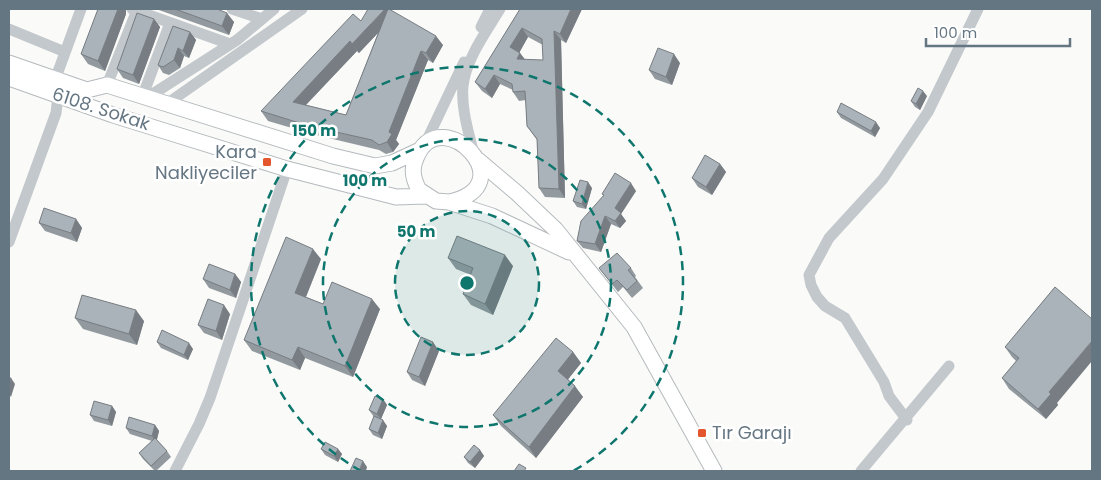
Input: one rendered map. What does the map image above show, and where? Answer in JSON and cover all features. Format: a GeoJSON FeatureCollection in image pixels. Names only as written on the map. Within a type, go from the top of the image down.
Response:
{"type":"FeatureCollection","features":[{"type":"Feature","properties":{"kind":"main road","name":"6108. Sokak"},"geometry":{"type":"LineString","coordinates":[[9,63],[87,90],[107,84],[208,118],[333,156],[376,166],[392,163],[422,147]]}},
{"type":"Feature","properties":{"kind":"main road","name":"6108. Sokak"},"geometry":{"type":"LineString","coordinates":[[9,78],[58,96],[287,169],[396,197],[426,196]]}},
{"type":"Feature","properties":{"kind":"main road"},"geometry":{"type":"LineString","coordinates":[[575,255],[501,220],[426,196],[419,190],[412,171],[422,147],[432,139],[454,140],[475,156],[549,224],[575,255],[634,327],[714,471]]}},
{"type":"Feature","properties":{"kind":"main road"},"geometry":{"type":"LineString","coordinates":[[449,202],[461,199],[471,193],[478,184],[481,176],[475,156]]}},
{"type":"Feature","properties":{"kind":"street"},"geometry":{"type":"LineString","coordinates":[[9,242],[56,112],[58,96],[55,80],[81,9]]}},
{"type":"Feature","properties":{"kind":"street"},"geometry":{"type":"LineString","coordinates":[[232,9],[262,19]]}},
{"type":"Feature","properties":{"kind":"street"},"geometry":{"type":"LineString","coordinates":[[145,96],[230,44],[274,9]]}},
{"type":"Feature","properties":{"kind":"street"},"geometry":{"type":"LineString","coordinates":[[168,103],[302,9]]}},
{"type":"Feature","properties":{"kind":"street"},"geometry":{"type":"LineString","coordinates":[[422,147],[490,9]]}},
{"type":"Feature","properties":{"kind":"street"},"geometry":{"type":"LineString","coordinates":[[475,156],[464,104],[463,84],[471,61],[500,9]]}},
{"type":"Feature","properties":{"kind":"street"},"geometry":{"type":"LineString","coordinates":[[907,420],[889,396],[884,382],[845,318],[825,306],[810,285],[809,275],[829,238],[883,179],[928,112],[978,9]]}},
{"type":"Feature","properties":{"kind":"street"},"geometry":{"type":"LineString","coordinates":[[107,84],[134,10],[230,44]]}},
{"type":"Feature","properties":{"kind":"street"},"geometry":{"type":"LineString","coordinates":[[145,96],[170,23]]}},
{"type":"Feature","properties":{"kind":"street"},"geometry":{"type":"LineString","coordinates":[[9,29],[65,52]]}},
{"type":"Feature","properties":{"kind":"street"},"geometry":{"type":"LineString","coordinates":[[175,471],[210,398],[287,169]]}},
{"type":"Feature","properties":{"kind":"street"},"geometry":{"type":"LineString","coordinates":[[861,471],[907,420],[949,366]]}},
{"type":"Feature","properties":{"kind":"building"},"geometry":{"type":"Polygon","coordinates":[[[98,9],[118,9],[98,61],[81,54],[98,9]]]}},
{"type":"Feature","properties":{"kind":"building"},"geometry":{"type":"Polygon","coordinates":[[[175,9],[217,9],[227,13],[222,26],[175,9]]]}},
{"type":"Feature","properties":{"kind":"building"},"geometry":{"type":"Polygon","coordinates":[[[368,9],[385,9],[352,44],[350,41],[293,102],[346,115],[389,9],[436,36],[426,53],[421,51],[389,132],[392,134],[387,142],[379,145],[372,140],[309,126],[261,111],[353,14],[361,21],[368,9]]]}},
{"type":"Feature","properties":{"kind":"building"},"geometry":{"type":"Polygon","coordinates":[[[520,9],[571,9],[560,34],[554,31],[559,189],[539,188],[537,139],[527,126],[525,91],[513,92],[512,84],[494,75],[485,89],[475,82],[520,9]],[[522,28],[510,47],[520,53],[517,59],[543,60],[542,39],[522,28]]]}},
{"type":"Feature","properties":{"kind":"building"},"geometry":{"type":"Polygon","coordinates":[[[137,13],[154,19],[133,75],[117,69],[137,13]]]}},
{"type":"Feature","properties":{"kind":"building"},"geometry":{"type":"Polygon","coordinates":[[[173,26],[190,32],[183,51],[178,48],[174,60],[163,67],[158,65],[173,26]]]}},
{"type":"Feature","properties":{"kind":"building"},"geometry":{"type":"Polygon","coordinates":[[[658,48],[674,54],[666,77],[649,70],[658,48]]]}},
{"type":"Feature","properties":{"kind":"building"},"geometry":{"type":"Polygon","coordinates":[[[918,88],[923,91],[916,104],[911,101],[918,88]]]}},
{"type":"Feature","properties":{"kind":"building"},"geometry":{"type":"Polygon","coordinates":[[[841,103],[876,122],[871,131],[837,112],[841,103]]]}},
{"type":"Feature","properties":{"kind":"building"},"geometry":{"type":"Polygon","coordinates":[[[705,155],[720,164],[706,187],[692,178],[705,155]]]}},
{"type":"Feature","properties":{"kind":"building"},"geometry":{"type":"Polygon","coordinates":[[[615,173],[631,183],[615,208],[621,213],[615,221],[605,216],[595,244],[577,241],[581,221],[604,195],[602,194],[615,173]]]}},
{"type":"Feature","properties":{"kind":"building"},"geometry":{"type":"Polygon","coordinates":[[[580,180],[588,182],[582,204],[573,201],[580,180]]]}},
{"type":"Feature","properties":{"kind":"building"},"geometry":{"type":"Polygon","coordinates":[[[44,208],[76,219],[71,233],[39,223],[44,208]]]}},
{"type":"Feature","properties":{"kind":"building"},"geometry":{"type":"Polygon","coordinates":[[[457,236],[505,255],[485,304],[463,294],[473,268],[448,258],[457,236]]]}},
{"type":"Feature","properties":{"kind":"building"},"geometry":{"type":"Polygon","coordinates":[[[286,237],[313,249],[295,293],[323,304],[332,282],[372,299],[345,366],[298,347],[292,360],[244,340],[286,237]]]}},
{"type":"Feature","properties":{"kind":"building"},"geometry":{"type":"Polygon","coordinates":[[[617,253],[631,268],[628,270],[637,281],[627,290],[617,280],[612,284],[599,268],[617,253]]]}},
{"type":"Feature","properties":{"kind":"building"},"geometry":{"type":"Polygon","coordinates":[[[209,264],[235,274],[230,290],[203,279],[209,264]]]}},
{"type":"Feature","properties":{"kind":"building"},"geometry":{"type":"Polygon","coordinates":[[[1055,287],[1092,319],[1092,341],[1049,392],[1051,394],[1038,409],[1002,378],[1019,358],[1005,347],[1055,287]]]}},
{"type":"Feature","properties":{"kind":"building"},"geometry":{"type":"Polygon","coordinates":[[[82,295],[136,310],[129,334],[75,318],[82,295]]]}},
{"type":"Feature","properties":{"kind":"building"},"geometry":{"type":"Polygon","coordinates":[[[208,299],[224,305],[216,331],[198,325],[208,299]]]}},
{"type":"Feature","properties":{"kind":"building"},"geometry":{"type":"Polygon","coordinates":[[[162,330],[189,343],[184,355],[157,342],[162,330]]]}},
{"type":"Feature","properties":{"kind":"building"},"geometry":{"type":"Polygon","coordinates":[[[421,337],[433,342],[419,377],[407,372],[421,337]]]}},
{"type":"Feature","properties":{"kind":"building"},"geometry":{"type":"Polygon","coordinates":[[[556,338],[573,352],[558,371],[575,386],[529,447],[493,415],[556,338]]]}},
{"type":"Feature","properties":{"kind":"building"},"geometry":{"type":"Polygon","coordinates":[[[375,396],[383,399],[377,414],[369,410],[375,396]]]}},
{"type":"Feature","properties":{"kind":"building"},"geometry":{"type":"Polygon","coordinates":[[[94,401],[112,406],[108,420],[90,415],[94,401]]]}},
{"type":"Feature","properties":{"kind":"building"},"geometry":{"type":"Polygon","coordinates":[[[374,416],[383,420],[378,433],[369,429],[374,416]]]}},
{"type":"Feature","properties":{"kind":"building"},"geometry":{"type":"Polygon","coordinates":[[[129,417],[155,425],[152,436],[126,428],[129,417]]]}},
{"type":"Feature","properties":{"kind":"building"},"geometry":{"type":"Polygon","coordinates":[[[155,438],[167,451],[151,466],[139,453],[155,438]]]}},
{"type":"Feature","properties":{"kind":"building"},"geometry":{"type":"Polygon","coordinates":[[[325,442],[338,449],[334,456],[321,449],[325,442]]]}},
{"type":"Feature","properties":{"kind":"building"},"geometry":{"type":"Polygon","coordinates":[[[474,445],[480,450],[470,462],[464,457],[474,445]]]}},
{"type":"Feature","properties":{"kind":"building"},"geometry":{"type":"Polygon","coordinates":[[[356,458],[363,461],[359,471],[350,471],[356,458]]]}},
{"type":"Feature","properties":{"kind":"building"},"geometry":{"type":"Polygon","coordinates":[[[519,464],[526,468],[524,471],[514,471],[519,464]]]}},
{"type":"Feature","properties":{"kind":"place","name":"Kara Nakliyeciler"},"geometry":{"type":"Point","coordinates":[267,162]}},
{"type":"Feature","properties":{"kind":"place","name":"Tır Garajı"},"geometry":{"type":"Point","coordinates":[702,433]}}]}
